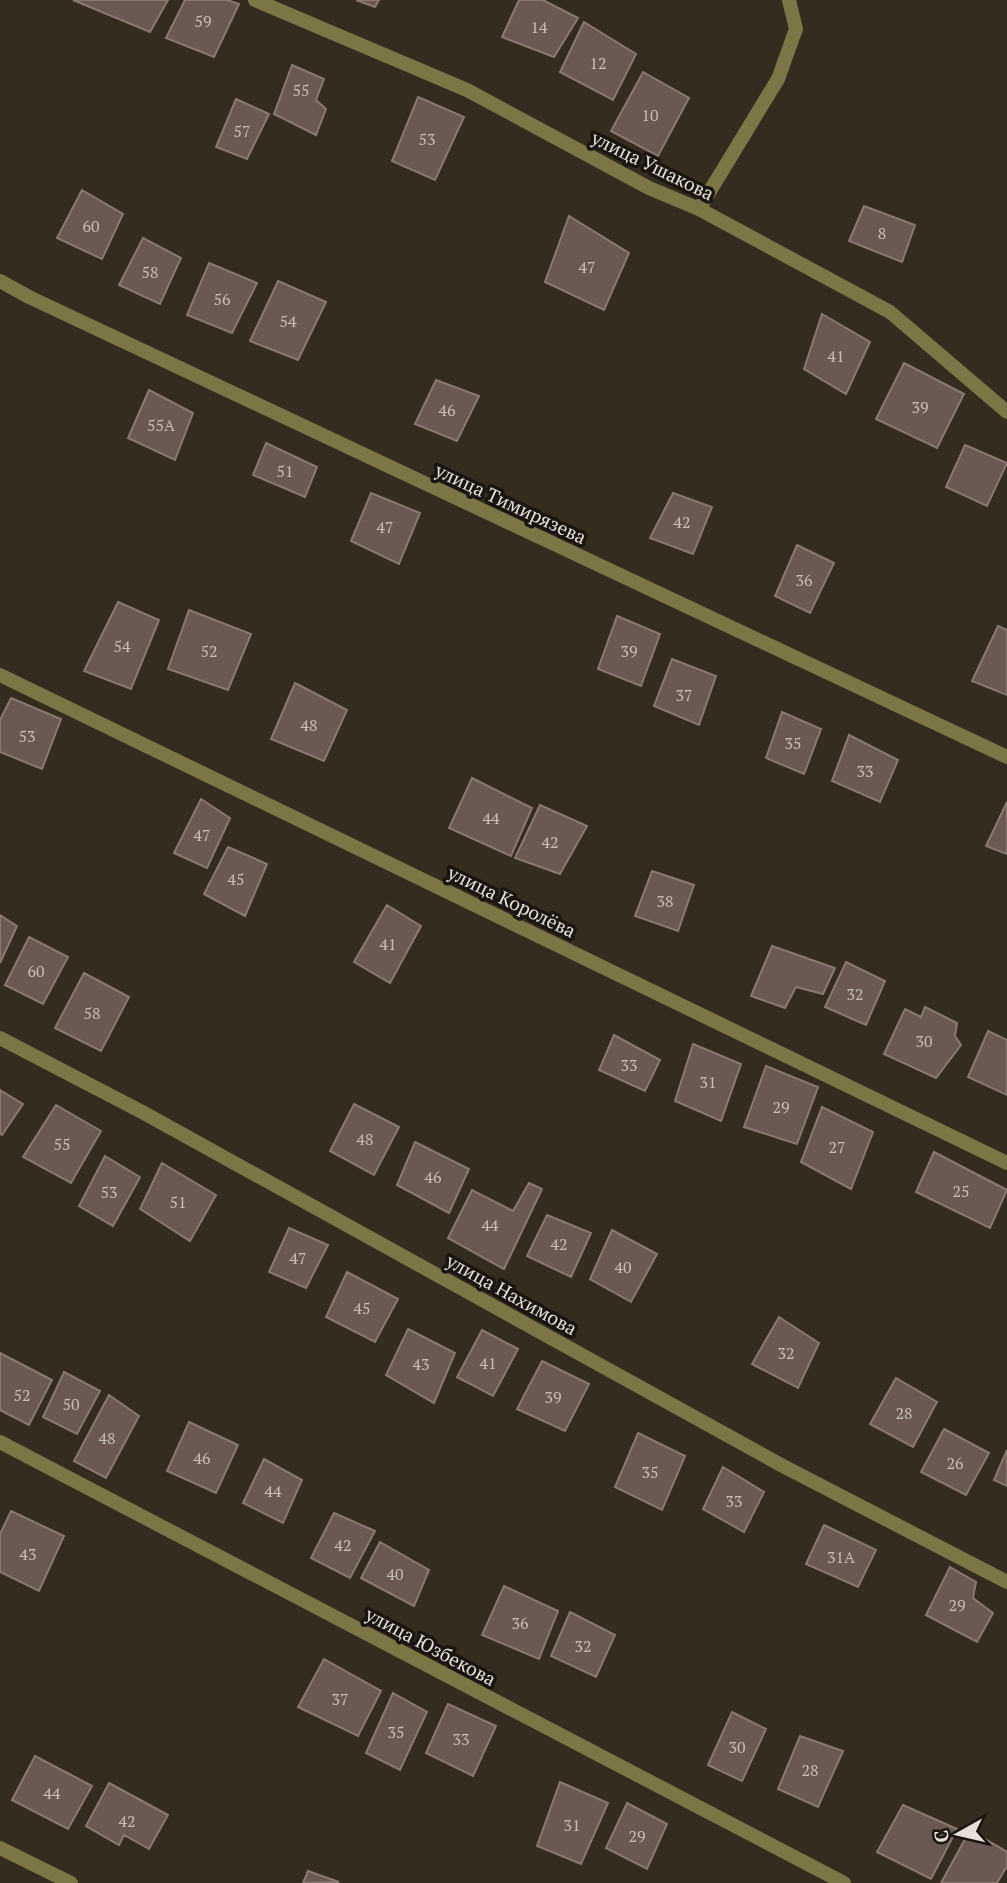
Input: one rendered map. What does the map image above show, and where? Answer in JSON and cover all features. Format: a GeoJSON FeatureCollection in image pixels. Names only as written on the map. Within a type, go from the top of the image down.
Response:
{"type":"FeatureCollection","features":[{"type":"Feature","properties":{"kind":"street","name":"улица Ушакова"},"geometry":{"type":"LineString","coordinates":[[255,0],[467,90],[649,188],[699,209],[890,312],[1007,412]]}},
{"type":"Feature","properties":{"kind":"street"},"geometry":{"type":"LineString","coordinates":[[699,209],[778,79],[796,29],[789,0]]}},
{"type":"Feature","properties":{"kind":"street","name":"улица Тимирязева"},"geometry":{"type":"LineString","coordinates":[[0,281],[1007,757]]}},
{"type":"Feature","properties":{"kind":"street","name":"улица Королёва"},"geometry":{"type":"LineString","coordinates":[[0,675],[1007,1163]]}},
{"type":"Feature","properties":{"kind":"street","name":"улица Нахимова"},"geometry":{"type":"LineString","coordinates":[[0,1038],[156,1120],[781,1465],[1007,1581]]}},
{"type":"Feature","properties":{"kind":"street","name":"улица Юзбекова"},"geometry":{"type":"LineString","coordinates":[[0,1442],[844,1883]]}},
{"type":"Feature","properties":{"kind":"street"},"geometry":{"type":"LineString","coordinates":[[0,1848],[71,1883]]}},
{"type":"Feature","properties":{"kind":"building"},"geometry":{"type":"Polygon","coordinates":[[[73,0],[168,0],[150,32],[73,0]]]}},
{"type":"Feature","properties":{"kind":"building"},"geometry":{"type":"Polygon","coordinates":[[[185,0],[227,0],[239,4],[214,57],[166,38],[185,0]]]}},
{"type":"Feature","properties":{"kind":"building"},"geometry":{"type":"Polygon","coordinates":[[[356,0],[379,0],[375,7],[356,0]]]}},
{"type":"Feature","properties":{"kind":"building"},"geometry":{"type":"Polygon","coordinates":[[[519,0],[543,0],[578,18],[554,57],[502,37],[519,0]]]}},
{"type":"Feature","properties":{"kind":"building"},"geometry":{"type":"Polygon","coordinates":[[[584,22],[636,54],[613,100],[560,72],[584,22]]]}},
{"type":"Feature","properties":{"kind":"building"},"geometry":{"type":"Polygon","coordinates":[[[292,65],[324,79],[316,100],[326,109],[316,135],[274,114],[292,65]]]}},
{"type":"Feature","properties":{"kind":"building"},"geometry":{"type":"Polygon","coordinates":[[[643,72],[689,98],[658,156],[611,131],[643,72]]]}},
{"type":"Feature","properties":{"kind":"building"},"geometry":{"type":"Polygon","coordinates":[[[418,97],[464,117],[435,180],[392,161],[418,97]]]}},
{"type":"Feature","properties":{"kind":"building"},"geometry":{"type":"Polygon","coordinates":[[[236,99],[269,114],[247,159],[216,147],[236,99]]]}},
{"type":"Feature","properties":{"kind":"building"},"geometry":{"type":"Polygon","coordinates":[[[82,190],[123,214],[102,259],[57,238],[82,190]]]}},
{"type":"Feature","properties":{"kind":"building"},"geometry":{"type":"Polygon","coordinates":[[[864,206],[915,225],[902,262],[849,241],[864,206]]]}},
{"type":"Feature","properties":{"kind":"building"},"geometry":{"type":"Polygon","coordinates":[[[569,216],[629,253],[604,310],[545,282],[569,216]]]}},
{"type":"Feature","properties":{"kind":"building"},"geometry":{"type":"Polygon","coordinates":[[[143,238],[181,258],[160,304],[119,285],[143,238]]]}},
{"type":"Feature","properties":{"kind":"building"},"geometry":{"type":"Polygon","coordinates":[[[209,263],[257,283],[232,333],[187,315],[209,263]]]}},
{"type":"Feature","properties":{"kind":"building"},"geometry":{"type":"Polygon","coordinates":[[[278,281],[326,302],[298,360],[250,341],[278,281]]]}},
{"type":"Feature","properties":{"kind":"building"},"geometry":{"type":"Polygon","coordinates":[[[822,314],[870,342],[846,394],[804,369],[822,314]]]}},
{"type":"Feature","properties":{"kind":"building"},"geometry":{"type":"Polygon","coordinates":[[[904,363],[964,394],[937,448],[876,419],[904,363]]]}},
{"type":"Feature","properties":{"kind":"building"},"geometry":{"type":"Polygon","coordinates":[[[436,380],[479,396],[457,441],[415,424],[436,380]]]}},
{"type":"Feature","properties":{"kind":"building"},"geometry":{"type":"Polygon","coordinates":[[[149,390],[193,413],[175,460],[128,438],[149,390]]]}},
{"type":"Feature","properties":{"kind":"building"},"geometry":{"type":"Polygon","coordinates":[[[266,443],[317,467],[305,497],[253,475],[266,443]]]}},
{"type":"Feature","properties":{"kind":"building"},"geometry":{"type":"Polygon","coordinates":[[[965,445],[1007,463],[987,506],[946,487],[965,445]]]}},
{"type":"Feature","properties":{"kind":"building"},"geometry":{"type":"Polygon","coordinates":[[[371,493],[420,513],[399,564],[351,541],[371,493]]]}},
{"type":"Feature","properties":{"kind":"building"},"geometry":{"type":"Polygon","coordinates":[[[673,493],[712,507],[693,554],[650,538],[673,493]]]}},
{"type":"Feature","properties":{"kind":"building"},"geometry":{"type":"Polygon","coordinates":[[[797,545],[834,563],[810,613],[775,596],[797,545]]]}},
{"type":"Feature","properties":{"kind":"building"},"geometry":{"type":"Polygon","coordinates":[[[118,602],[159,620],[131,689],[84,671],[118,602]]]}},
{"type":"Feature","properties":{"kind":"building"},"geometry":{"type":"Polygon","coordinates":[[[189,610],[251,634],[228,690],[168,669],[189,610]]]}},
{"type":"Feature","properties":{"kind":"building"},"geometry":{"type":"Polygon","coordinates":[[[617,616],[660,634],[641,686],[598,669],[617,616]]]}},
{"type":"Feature","properties":{"kind":"building"},"geometry":{"type":"Polygon","coordinates":[[[998,626],[1007,630],[1007,695],[972,681],[998,626]]]}},
{"type":"Feature","properties":{"kind":"building"},"geometry":{"type":"Polygon","coordinates":[[[672,659],[716,676],[699,725],[654,706],[672,659]]]}},
{"type":"Feature","properties":{"kind":"building"},"geometry":{"type":"Polygon","coordinates":[[[295,683],[347,710],[324,761],[271,739],[295,683]]]}},
{"type":"Feature","properties":{"kind":"building"},"geometry":{"type":"Polygon","coordinates":[[[11,698],[61,719],[42,769],[0,752],[0,720],[11,698]]]}},
{"type":"Feature","properties":{"kind":"building"},"geometry":{"type":"Polygon","coordinates":[[[782,712],[821,729],[804,774],[766,758],[782,712]]]}},
{"type":"Feature","properties":{"kind":"building"},"geometry":{"type":"Polygon","coordinates":[[[849,735],[898,760],[880,802],[832,781],[849,735]]]}},
{"type":"Feature","properties":{"kind":"building"},"geometry":{"type":"Polygon","coordinates":[[[472,778],[532,808],[511,856],[449,828],[472,778]]]}},
{"type":"Feature","properties":{"kind":"building"},"geometry":{"type":"Polygon","coordinates":[[[201,799],[230,818],[207,868],[174,853],[201,799]]]}},
{"type":"Feature","properties":{"kind":"building"},"geometry":{"type":"Polygon","coordinates":[[[1007,802],[1007,854],[986,846],[1007,802]]]}},
{"type":"Feature","properties":{"kind":"building"},"geometry":{"type":"Polygon","coordinates":[[[540,805],[587,826],[560,874],[515,858],[540,805]]]}},
{"type":"Feature","properties":{"kind":"building"},"geometry":{"type":"Polygon","coordinates":[[[228,847],[267,864],[245,916],[204,894],[228,847]]]}},
{"type":"Feature","properties":{"kind":"building"},"geometry":{"type":"Polygon","coordinates":[[[652,871],[694,885],[678,931],[635,916],[652,871]]]}},
{"type":"Feature","properties":{"kind":"building"},"geometry":{"type":"Polygon","coordinates":[[[387,905],[421,926],[390,983],[354,962],[387,905]]]}},
{"type":"Feature","properties":{"kind":"building"},"geometry":{"type":"Polygon","coordinates":[[[0,915],[17,926],[0,963],[0,915]]]}},
{"type":"Feature","properties":{"kind":"building"},"geometry":{"type":"Polygon","coordinates":[[[29,937],[68,957],[43,1004],[5,985],[29,937]]]}},
{"type":"Feature","properties":{"kind":"building"},"geometry":{"type":"Polygon","coordinates":[[[772,946],[835,968],[823,994],[796,987],[785,1008],[751,996],[772,946]]]}},
{"type":"Feature","properties":{"kind":"building"},"geometry":{"type":"Polygon","coordinates":[[[846,962],[885,981],[866,1025],[825,1007],[846,962]]]}},
{"type":"Feature","properties":{"kind":"building"},"geometry":{"type":"Polygon","coordinates":[[[84,973],[129,997],[101,1051],[55,1028],[84,973]]]}},
{"type":"Feature","properties":{"kind":"building"},"geometry":{"type":"Polygon","coordinates":[[[925,1007],[957,1023],[955,1036],[961,1045],[936,1078],[884,1054],[905,1009],[921,1017],[925,1007]]]}},
{"type":"Feature","properties":{"kind":"building"},"geometry":{"type":"Polygon","coordinates":[[[988,1031],[1007,1040],[1007,1095],[968,1077],[988,1031]]]}},
{"type":"Feature","properties":{"kind":"building"},"geometry":{"type":"Polygon","coordinates":[[[614,1035],[660,1060],[645,1091],[599,1070],[614,1035]]]}},
{"type":"Feature","properties":{"kind":"building"},"geometry":{"type":"Polygon","coordinates":[[[693,1044],[741,1064],[721,1121],[675,1101],[693,1044]]]}},
{"type":"Feature","properties":{"kind":"building"},"geometry":{"type":"Polygon","coordinates":[[[766,1066],[818,1087],[797,1144],[744,1127],[766,1066]]]}},
{"type":"Feature","properties":{"kind":"building"},"geometry":{"type":"Polygon","coordinates":[[[0,1090],[23,1104],[2,1135],[0,1134],[0,1090]]]}},
{"type":"Feature","properties":{"kind":"building"},"geometry":{"type":"Polygon","coordinates":[[[354,1104],[399,1127],[374,1175],[330,1151],[354,1104]]]}},
{"type":"Feature","properties":{"kind":"building"},"geometry":{"type":"Polygon","coordinates":[[[56,1105],[101,1131],[71,1183],[23,1157],[56,1105]]]}},
{"type":"Feature","properties":{"kind":"building"},"geometry":{"type":"Polygon","coordinates":[[[822,1107],[873,1132],[851,1189],[801,1162],[822,1107]]]}},
{"type":"Feature","properties":{"kind":"building"},"geometry":{"type":"Polygon","coordinates":[[[415,1142],[469,1169],[449,1213],[397,1185],[415,1142]]]}},
{"type":"Feature","properties":{"kind":"building"},"geometry":{"type":"Polygon","coordinates":[[[934,1152],[1007,1190],[990,1228],[916,1192],[934,1152]]]}},
{"type":"Feature","properties":{"kind":"building"},"geometry":{"type":"Polygon","coordinates":[[[105,1156],[140,1177],[113,1226],[79,1206],[105,1156]]]}},
{"type":"Feature","properties":{"kind":"building"},"geometry":{"type":"Polygon","coordinates":[[[162,1163],[216,1195],[190,1241],[140,1209],[162,1163]]]}},
{"type":"Feature","properties":{"kind":"building"},"geometry":{"type":"Polygon","coordinates":[[[529,1183],[542,1189],[504,1269],[448,1238],[472,1190],[513,1211],[529,1183]]]}},
{"type":"Feature","properties":{"kind":"building"},"geometry":{"type":"Polygon","coordinates":[[[547,1215],[591,1233],[571,1277],[527,1256],[547,1215]]]}},
{"type":"Feature","properties":{"kind":"building"},"geometry":{"type":"Polygon","coordinates":[[[289,1228],[328,1245],[306,1288],[269,1272],[289,1228]]]}},
{"type":"Feature","properties":{"kind":"building"},"geometry":{"type":"Polygon","coordinates":[[[612,1230],[657,1254],[631,1302],[590,1279],[612,1230]]]}},
{"type":"Feature","properties":{"kind":"building"},"geometry":{"type":"Polygon","coordinates":[[[347,1272],[398,1299],[375,1342],[326,1317],[347,1272]]]}},
{"type":"Feature","properties":{"kind":"building"},"geometry":{"type":"Polygon","coordinates":[[[779,1317],[819,1343],[798,1388],[752,1364],[779,1317]]]}},
{"type":"Feature","properties":{"kind":"building"},"geometry":{"type":"Polygon","coordinates":[[[408,1329],[455,1353],[434,1403],[386,1375],[408,1329]]]}},
{"type":"Feature","properties":{"kind":"building"},"geometry":{"type":"Polygon","coordinates":[[[482,1330],[518,1349],[493,1396],[457,1377],[482,1330]]]}},
{"type":"Feature","properties":{"kind":"building"},"geometry":{"type":"Polygon","coordinates":[[[0,1353],[52,1380],[29,1425],[0,1410],[0,1353]]]}},
{"type":"Feature","properties":{"kind":"building"},"geometry":{"type":"Polygon","coordinates":[[[542,1361],[589,1384],[565,1431],[517,1409],[542,1361]]]}},
{"type":"Feature","properties":{"kind":"building"},"geometry":{"type":"Polygon","coordinates":[[[64,1372],[100,1391],[77,1434],[43,1417],[64,1372]]]}},
{"type":"Feature","properties":{"kind":"building"},"geometry":{"type":"Polygon","coordinates":[[[896,1378],[937,1402],[913,1447],[870,1424],[896,1378]]]}},
{"type":"Feature","properties":{"kind":"building"},"geometry":{"type":"Polygon","coordinates":[[[109,1395],[139,1416],[106,1478],[74,1461],[109,1395]]]}},
{"type":"Feature","properties":{"kind":"building"},"geometry":{"type":"Polygon","coordinates":[[[189,1422],[238,1445],[216,1493],[167,1471],[189,1422]]]}},
{"type":"Feature","properties":{"kind":"building"},"geometry":{"type":"Polygon","coordinates":[[[944,1429],[989,1453],[966,1495],[921,1472],[944,1429]]]}},
{"type":"Feature","properties":{"kind":"building"},"geometry":{"type":"Polygon","coordinates":[[[638,1433],[685,1456],[662,1510],[615,1487],[638,1433]]]}},
{"type":"Feature","properties":{"kind":"building"},"geometry":{"type":"Polygon","coordinates":[[[1007,1450],[1007,1486],[994,1480],[1007,1450]]]}},
{"type":"Feature","properties":{"kind":"building"},"geometry":{"type":"Polygon","coordinates":[[[264,1459],[302,1480],[283,1523],[243,1503],[264,1459]]]}},
{"type":"Feature","properties":{"kind":"building"},"geometry":{"type":"Polygon","coordinates":[[[723,1467],[764,1492],[744,1532],[703,1509],[723,1467]]]}},
{"type":"Feature","properties":{"kind":"building"},"geometry":{"type":"Polygon","coordinates":[[[11,1511],[64,1536],[39,1591],[0,1572],[0,1534],[11,1511]]]}},
{"type":"Feature","properties":{"kind":"building"},"geometry":{"type":"Polygon","coordinates":[[[334,1513],[375,1531],[350,1578],[311,1558],[334,1513]]]}},
{"type":"Feature","properties":{"kind":"building"},"geometry":{"type":"Polygon","coordinates":[[[824,1525],[876,1550],[858,1587],[806,1564],[824,1525]]]}},
{"type":"Feature","properties":{"kind":"building"},"geometry":{"type":"Polygon","coordinates":[[[380,1542],[429,1570],[414,1606],[361,1578],[380,1542]]]}},
{"type":"Feature","properties":{"kind":"building"},"geometry":{"type":"Polygon","coordinates":[[[950,1567],[976,1582],[973,1598],[993,1613],[977,1642],[926,1615],[950,1567]]]}},
{"type":"Feature","properties":{"kind":"building"},"geometry":{"type":"Polygon","coordinates":[[[504,1586],[558,1611],[539,1659],[482,1635],[504,1586]]]}},
{"type":"Feature","properties":{"kind":"building"},"geometry":{"type":"Polygon","coordinates":[[[570,1612],[615,1635],[596,1677],[551,1656],[570,1612]]]}},
{"type":"Feature","properties":{"kind":"building"},"geometry":{"type":"Polygon","coordinates":[[[324,1659],[381,1691],[358,1736],[298,1707],[324,1659]]]}},
{"type":"Feature","properties":{"kind":"building"},"geometry":{"type":"Polygon","coordinates":[[[393,1693],[427,1712],[400,1770],[366,1753],[393,1693]]]}},
{"type":"Feature","properties":{"kind":"building"},"geometry":{"type":"Polygon","coordinates":[[[448,1704],[496,1726],[473,1776],[426,1753],[448,1704]]]}},
{"type":"Feature","properties":{"kind":"building"},"geometry":{"type":"Polygon","coordinates":[[[732,1712],[766,1729],[742,1781],[708,1765],[732,1712]]]}},
{"type":"Feature","properties":{"kind":"building"},"geometry":{"type":"Polygon","coordinates":[[[800,1736],[843,1751],[818,1807],[778,1789],[800,1736]]]}},
{"type":"Feature","properties":{"kind":"building"},"geometry":{"type":"Polygon","coordinates":[[[35,1756],[92,1786],[68,1829],[12,1800],[35,1756]]]}},
{"type":"Feature","properties":{"kind":"building"},"geometry":{"type":"Polygon","coordinates":[[[560,1782],[608,1803],[581,1864],[537,1846],[560,1782]]]}},
{"type":"Feature","properties":{"kind":"building"},"geometry":{"type":"Polygon","coordinates":[[[109,1783],[168,1815],[149,1849],[124,1835],[119,1845],[86,1826],[109,1783]]]}},
{"type":"Feature","properties":{"kind":"building"},"geometry":{"type":"Polygon","coordinates":[[[627,1803],[667,1824],[647,1869],[606,1848],[627,1803]]]}},
{"type":"Feature","properties":{"kind":"building"},"geometry":{"type":"Polygon","coordinates":[[[903,1805],[957,1829],[931,1879],[877,1852],[903,1805]]]}},
{"type":"Feature","properties":{"kind":"building"},"geometry":{"type":"Polygon","coordinates":[[[970,1830],[1007,1852],[1007,1866],[997,1883],[941,1883],[970,1830]]]}},
{"type":"Feature","properties":{"kind":"building"},"geometry":{"type":"Polygon","coordinates":[[[308,1871],[339,1882],[303,1883],[308,1871]]]}}]}
